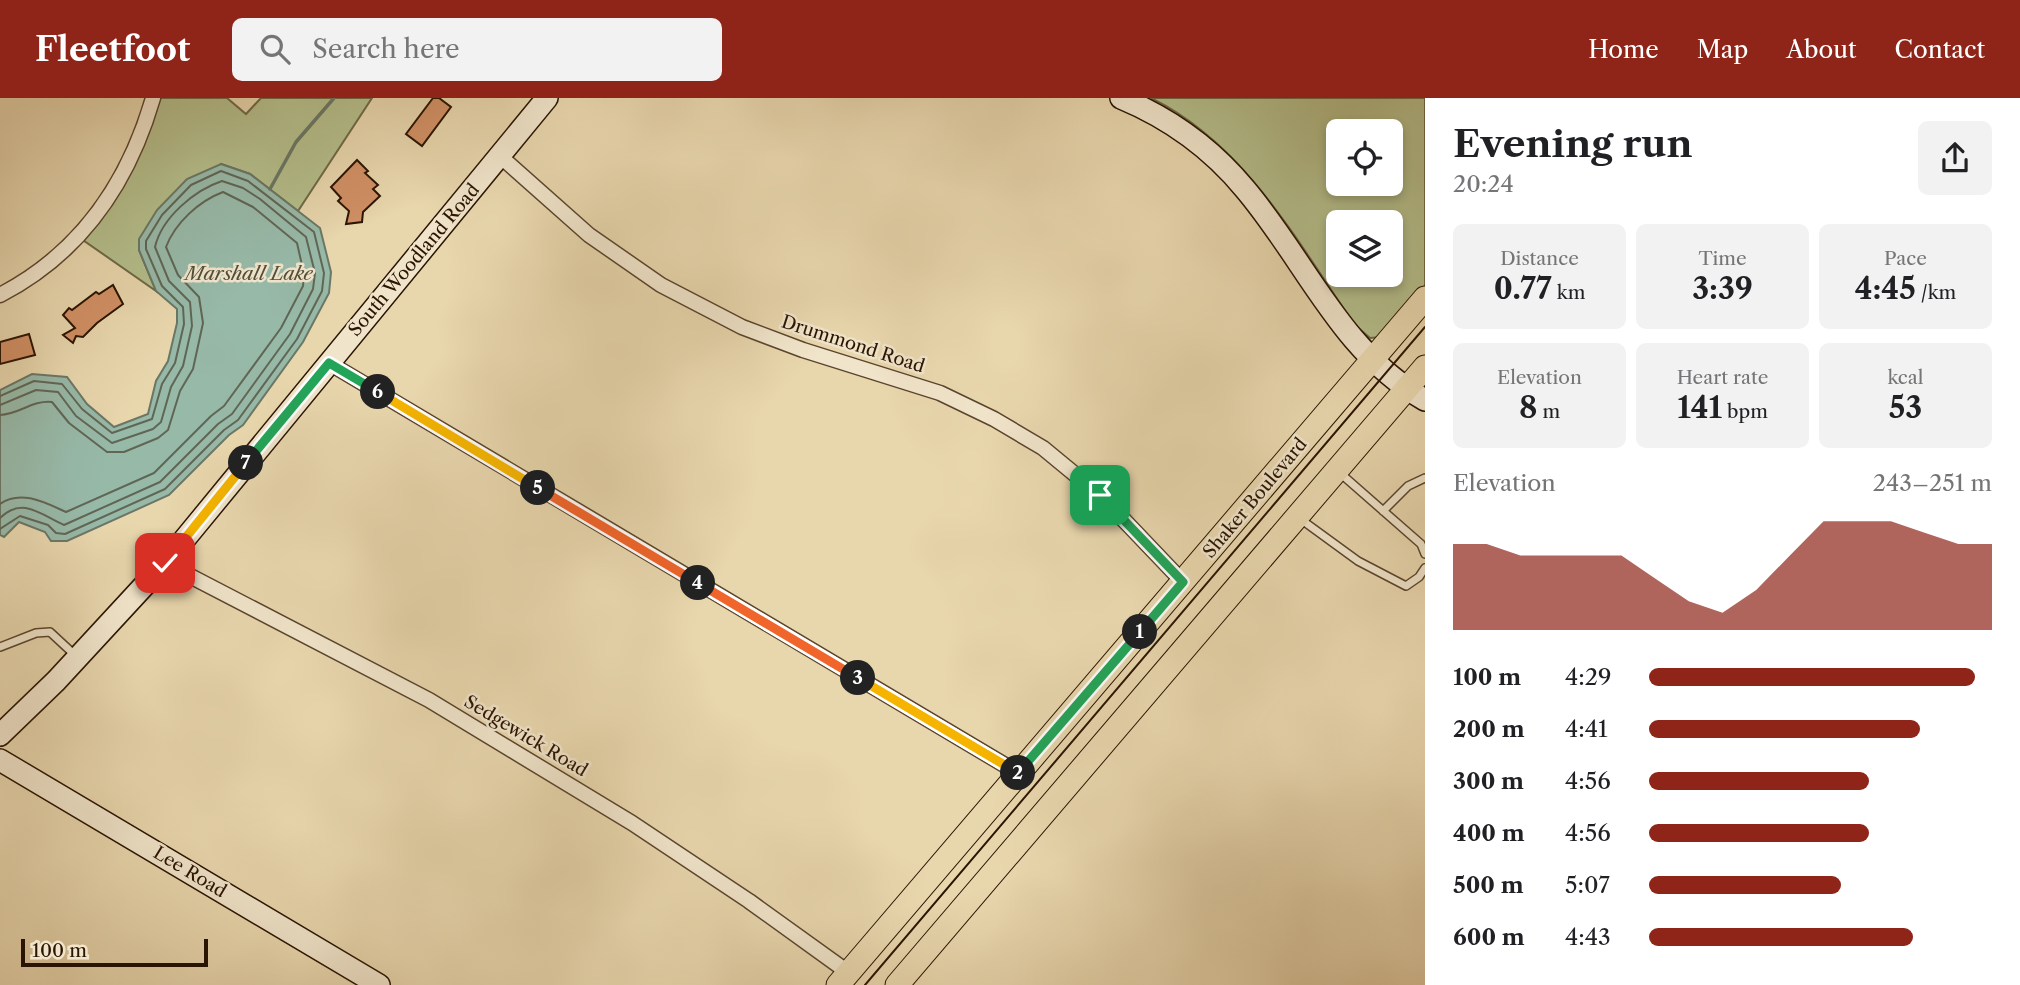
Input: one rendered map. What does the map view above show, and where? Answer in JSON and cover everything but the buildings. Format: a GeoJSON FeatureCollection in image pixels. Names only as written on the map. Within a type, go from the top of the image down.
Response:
{"type":"FeatureCollection","features":[{"type":"Feature","properties":{"kind":"main road","name":"Shaker Boulevard"},"geometry":{"type":"LineString","coordinates":[[843,979],[1425,298]]}},
{"type":"Feature","properties":{"kind":"main road"},"geometry":{"type":"LineString","coordinates":[[897,985],[1337,471],[1416,394],[1425,367]]}},
{"type":"Feature","properties":{"kind":"street"},"geometry":{"type":"LineString","coordinates":[[0,295],[29,280],[60,256],[97,218],[129,164],[153,98]]}},
{"type":"Feature","properties":{"kind":"street","name":"South Woodland Road"},"geometry":{"type":"LineString","coordinates":[[0,735],[78,657],[165,563],[547,98]]}},
{"type":"Feature","properties":{"kind":"street"},"geometry":{"type":"LineString","coordinates":[[1121,98],[1188,135],[1228,169],[1263,212],[1333,316],[1372,360],[1416,394]]}},
{"type":"Feature","properties":{"kind":"street","name":"Drummond Road"},"geometry":{"type":"LineString","coordinates":[[500,156],[589,235],[661,285],[742,327],[803,350],[940,393],[994,418],[1043,448],[1100,495],[1183,582]]}},
{"type":"Feature","properties":{"kind":"street"},"geometry":{"type":"LineString","coordinates":[[329,363],[1018,773]]}},
{"type":"Feature","properties":{"kind":"street","name":"Sedgewick Road"},"geometry":{"type":"LineString","coordinates":[[165,563],[441,707],[632,823],[749,901],[843,979]]}},
{"type":"Feature","properties":{"kind":"street","name":"Lee Road"},"geometry":{"type":"LineString","coordinates":[[0,760],[379,985]]}},
{"type":"Feature","properties":{"kind":"lane"},"geometry":{"type":"LineString","coordinates":[[1337,471],[1421,544],[1425,554]]}},
{"type":"Feature","properties":{"kind":"lane"},"geometry":{"type":"LineString","coordinates":[[1383,511],[1408,486],[1425,478]]}},
{"type":"Feature","properties":{"kind":"lane"},"geometry":{"type":"LineString","coordinates":[[1297,517],[1349,556],[1406,586],[1419,577],[1425,568]]}},
{"type":"Feature","properties":{"kind":"lane"},"geometry":{"type":"LineString","coordinates":[[0,647],[36,633],[50,632],[78,657]]}},
{"type":"Feature","properties":{"kind":"green space"},"geometry":{"type":"Polygon","coordinates":[[[153,98],[227,98],[246,114],[261,98],[372,98],[298,211],[250,174],[221,164],[139,250],[156,291],[80,238],[97,218],[153,98]]]}},
{"type":"Feature","properties":{"kind":"green space"},"geometry":{"type":"Polygon","coordinates":[[[1151,98],[1425,98],[1425,286],[1382,337],[1370,338],[1355,325],[1329,287],[1403,287],[1403,210],[1326,210],[1326,282],[1266,198],[1242,168],[1214,141],[1151,98]]]}},
{"type":"Feature","properties":{"kind":"water","name":"Marshall Lake"},"geometry":{"type":"Polygon","coordinates":[[[221,164],[250,174],[320,228],[331,272],[329,293],[303,342],[243,425],[229,435],[169,495],[67,541],[51,541],[45,532],[19,522],[4,537],[0,535],[0,390],[32,374],[67,377],[87,404],[114,427],[148,414],[156,381],[168,361],[177,323],[177,309],[156,291],[139,250],[139,239],[157,210],[187,179],[221,164]]]}},
{"type":"Feature","properties":{"kind":"waterway"},"geometry":{"type":"LineString","coordinates":[[270,189],[296,142],[334,98]]}},
{"type":"Feature","properties":{"kind":"tram line"},"geometry":{"type":"LineString","coordinates":[[865,985],[1425,327]]}},
{"type":"Feature","properties":{"kind":"route"},"geometry":{"type":"LineString","coordinates":[[165,563],[329,363],[1018,773],[1183,582],[1100,495]]}}]}
